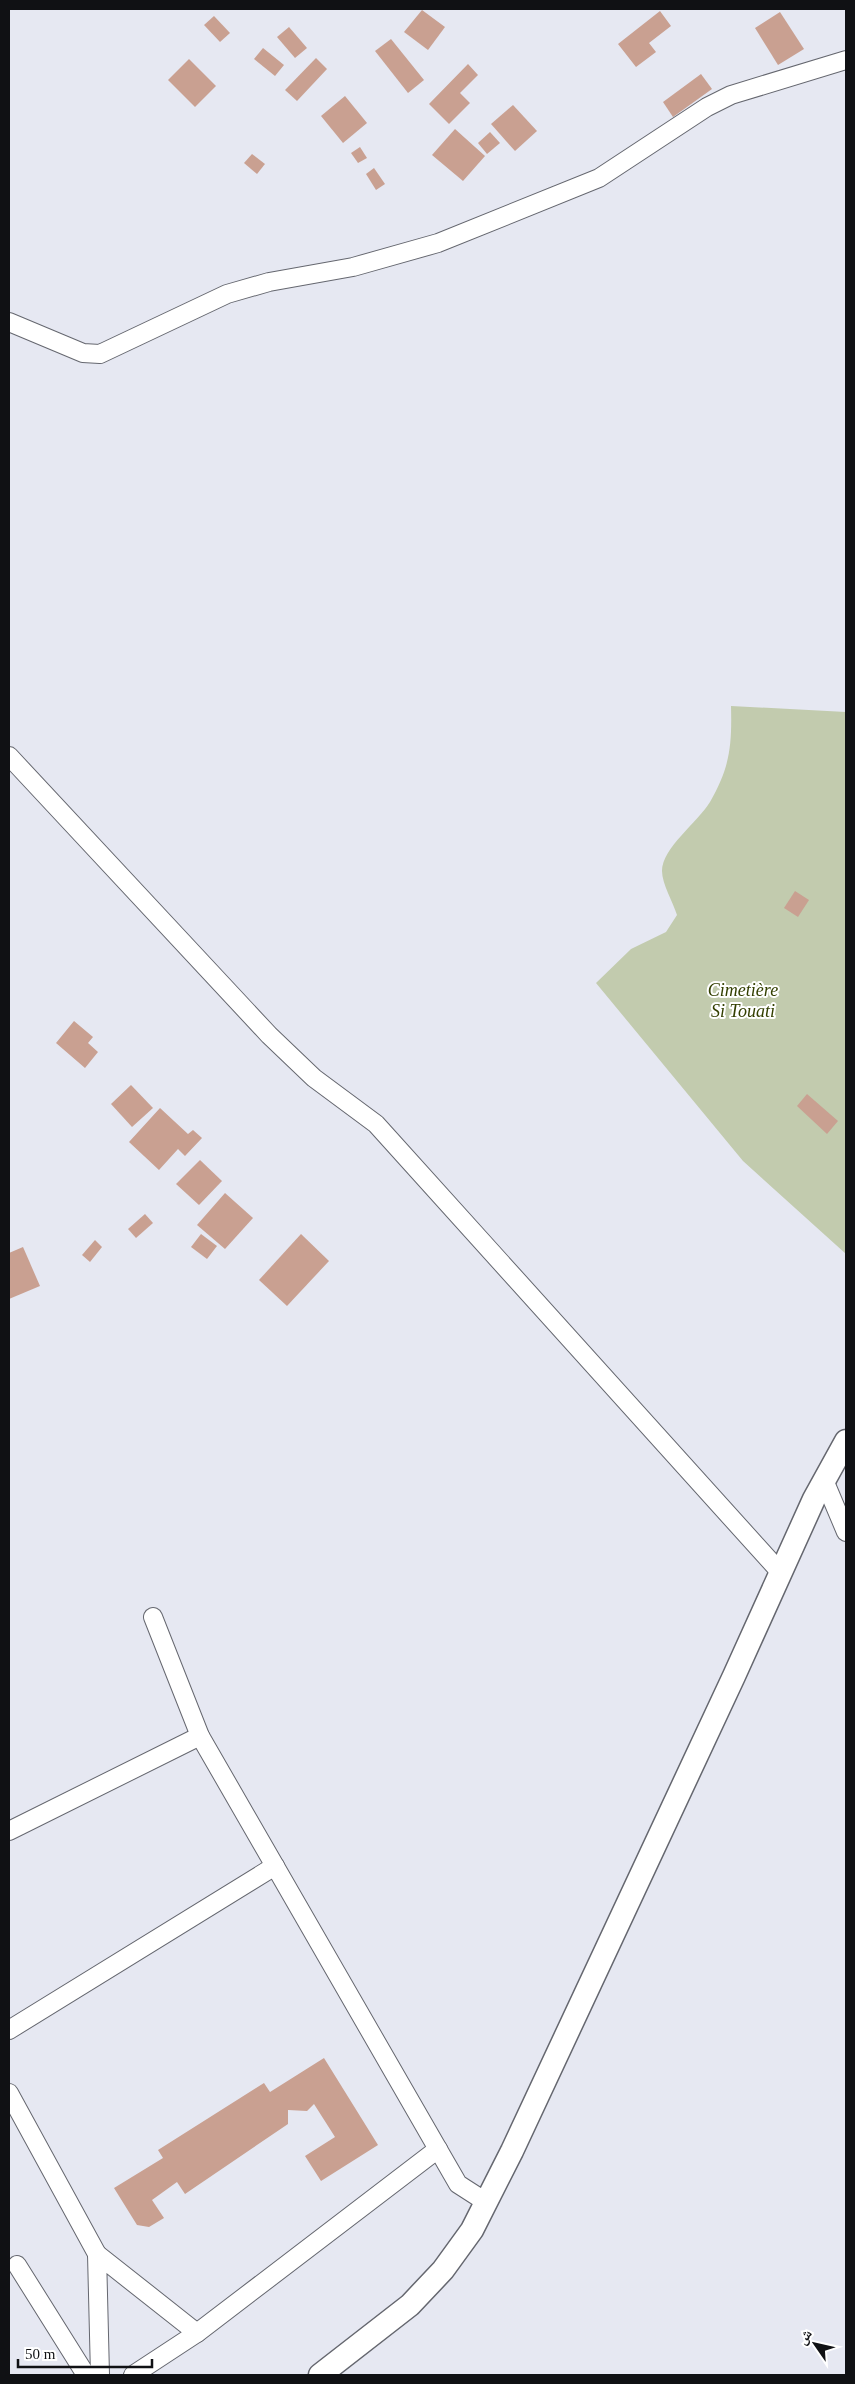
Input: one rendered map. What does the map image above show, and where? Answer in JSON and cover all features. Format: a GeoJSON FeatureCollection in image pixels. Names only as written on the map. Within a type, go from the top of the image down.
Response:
{"type":"FeatureCollection","features":[{"type":"Feature","properties":{"kind":"main road"},"geometry":{"type":"LineString","coordinates":[[320,2375],[410,2305],[443,2270],[472,2230],[824,1480],[846,1441]]}},
{"type":"Feature","properties":{"kind":"street"},"geometry":{"type":"LineString","coordinates":[[9,322],[83,353],[100,354],[227,294],[270,282],[352,267],[438,243],[599,178],[707,107],[731,95],[846,60]]}},
{"type":"Feature","properties":{"kind":"street"},"geometry":{"type":"LineString","coordinates":[[9,756],[269,1035],[314,1078],[376,1124],[781,1573]]}},
{"type":"Feature","properties":{"kind":"street"},"geometry":{"type":"LineString","coordinates":[[824,1480],[846,1532]]}},
{"type":"Feature","properties":{"kind":"street"},"geometry":{"type":"LineString","coordinates":[[152,1616],[200,1736],[458,2184],[486,2202]]}},
{"type":"Feature","properties":{"kind":"street"},"geometry":{"type":"LineString","coordinates":[[9,1831],[200,1736]]}},
{"type":"Feature","properties":{"kind":"street"},"geometry":{"type":"LineString","coordinates":[[9,2030],[275,1866]]}},
{"type":"Feature","properties":{"kind":"street"},"geometry":{"type":"LineString","coordinates":[[9,2093],[97,2254],[197,2333]]}},
{"type":"Feature","properties":{"kind":"street"},"geometry":{"type":"LineString","coordinates":[[133,2375],[197,2333],[438,2149]]}},
{"type":"Feature","properties":{"kind":"street"},"geometry":{"type":"LineString","coordinates":[[97,2254],[100,2375]]}},
{"type":"Feature","properties":{"kind":"street"},"geometry":{"type":"LineString","coordinates":[[17,2265],[86,2375]]}},
{"type":"Feature","properties":{"kind":"green space","name":"Cimetière Si Touati"},"geometry":{"type":"Polygon","coordinates":[[[731,706],[846,712],[846,1254],[743,1161],[596,983],[631,949],[666,932],[677,915],[662,876],[664,862],[674,844],[710,802],[722,778],[730,745],[731,706]]]}},
{"type":"Feature","properties":{"kind":"building"},"geometry":{"type":"Polygon","coordinates":[[[422,10],[445,27],[428,50],[404,32],[422,10]]]}},
{"type":"Feature","properties":{"kind":"building"},"geometry":{"type":"Polygon","coordinates":[[[660,11],[671,26],[649,43],[656,52],[636,67],[618,44],[660,11]]]}},
{"type":"Feature","properties":{"kind":"building"},"geometry":{"type":"Polygon","coordinates":[[[780,12],[804,49],[778,65],[755,28],[780,12]]]}},
{"type":"Feature","properties":{"kind":"building"},"geometry":{"type":"Polygon","coordinates":[[[214,16],[230,33],[220,42],[204,25],[214,16]]]}},
{"type":"Feature","properties":{"kind":"building"},"geometry":{"type":"Polygon","coordinates":[[[289,27],[307,48],[295,58],[277,37],[289,27]]]}},
{"type":"Feature","properties":{"kind":"building"},"geometry":{"type":"Polygon","coordinates":[[[391,39],[424,80],[408,93],[375,51],[391,39]]]}},
{"type":"Feature","properties":{"kind":"building"},"geometry":{"type":"Polygon","coordinates":[[[263,48],[284,65],[275,76],[254,59],[263,48]]]}},
{"type":"Feature","properties":{"kind":"building"},"geometry":{"type":"Polygon","coordinates":[[[316,58],[327,69],[297,101],[285,90],[316,58]]]}},
{"type":"Feature","properties":{"kind":"building"},"geometry":{"type":"Polygon","coordinates":[[[189,59],[216,86],[195,107],[168,80],[189,59]]]}},
{"type":"Feature","properties":{"kind":"building"},"geometry":{"type":"Polygon","coordinates":[[[468,64],[478,75],[460,93],[470,103],[449,124],[429,104],[468,64]]]}},
{"type":"Feature","properties":{"kind":"building"},"geometry":{"type":"Polygon","coordinates":[[[701,74],[712,89],[673,117],[663,102],[701,74]]]}},
{"type":"Feature","properties":{"kind":"building"},"geometry":{"type":"Polygon","coordinates":[[[345,96],[367,123],[343,143],[321,116],[345,96]]]}},
{"type":"Feature","properties":{"kind":"building"},"geometry":{"type":"Polygon","coordinates":[[[513,105],[537,131],[515,151],[491,124],[513,105]]]}},
{"type":"Feature","properties":{"kind":"building"},"geometry":{"type":"Polygon","coordinates":[[[455,129],[485,156],[463,181],[432,155],[455,129]]]}},
{"type":"Feature","properties":{"kind":"building"},"geometry":{"type":"Polygon","coordinates":[[[490,132],[500,143],[487,154],[478,143],[490,132]]]}},
{"type":"Feature","properties":{"kind":"building"},"geometry":{"type":"Polygon","coordinates":[[[360,147],[367,158],[358,163],[351,153],[360,147]]]}},
{"type":"Feature","properties":{"kind":"building"},"geometry":{"type":"Polygon","coordinates":[[[252,154],[265,164],[257,174],[244,163],[252,154]]]}},
{"type":"Feature","properties":{"kind":"building"},"geometry":{"type":"Polygon","coordinates":[[[374,168],[385,184],[376,190],[366,174],[374,168]]]}},
{"type":"Feature","properties":{"kind":"building"},"geometry":{"type":"Polygon","coordinates":[[[795,891],[809,900],[798,917],[784,908],[795,891]]]}},
{"type":"Feature","properties":{"kind":"building"},"geometry":{"type":"Polygon","coordinates":[[[74,1021],[93,1037],[88,1043],[98,1052],[85,1068],[56,1043],[74,1021]]]}},
{"type":"Feature","properties":{"kind":"building"},"geometry":{"type":"Polygon","coordinates":[[[131,1085],[153,1108],[132,1127],[111,1104],[131,1085]]]}},
{"type":"Feature","properties":{"kind":"building"},"geometry":{"type":"Polygon","coordinates":[[[807,1094],[838,1121],[827,1134],[797,1106],[807,1094]]]}},
{"type":"Feature","properties":{"kind":"building"},"geometry":{"type":"Polygon","coordinates":[[[160,1108],[188,1134],[193,1130],[202,1138],[185,1156],[178,1149],[159,1170],[129,1142],[160,1108]]]}},
{"type":"Feature","properties":{"kind":"building"},"geometry":{"type":"Polygon","coordinates":[[[200,1160],[222,1181],[199,1205],[176,1184],[200,1160]]]}},
{"type":"Feature","properties":{"kind":"building"},"geometry":{"type":"Polygon","coordinates":[[[225,1193],[253,1218],[225,1249],[197,1225],[225,1193]]]}},
{"type":"Feature","properties":{"kind":"building"},"geometry":{"type":"Polygon","coordinates":[[[145,1214],[153,1223],[136,1238],[128,1229],[145,1214]]]}},
{"type":"Feature","properties":{"kind":"building"},"geometry":{"type":"Polygon","coordinates":[[[201,1234],[217,1246],[207,1259],[191,1247],[201,1234]]]}},
{"type":"Feature","properties":{"kind":"building"},"geometry":{"type":"Polygon","coordinates":[[[301,1234],[329,1261],[287,1306],[259,1280],[301,1234]]]}},
{"type":"Feature","properties":{"kind":"building"},"geometry":{"type":"Polygon","coordinates":[[[95,1240],[102,1247],[90,1262],[82,1255],[95,1240]]]}},
{"type":"Feature","properties":{"kind":"building"},"geometry":{"type":"Polygon","coordinates":[[[23,1247],[40,1286],[9,1299],[9,1253],[23,1247]]]}},
{"type":"Feature","properties":{"kind":"building"},"geometry":{"type":"Polygon","coordinates":[[[324,2058],[378,2145],[321,2181],[305,2156],[335,2137],[314,2104],[307,2111],[288,2110],[288,2124],[185,2194],[177,2182],[152,2200],[164,2218],[149,2227],[137,2225],[114,2188],[163,2158],[158,2150],[264,2083],[270,2092],[324,2058]]]}}]}
